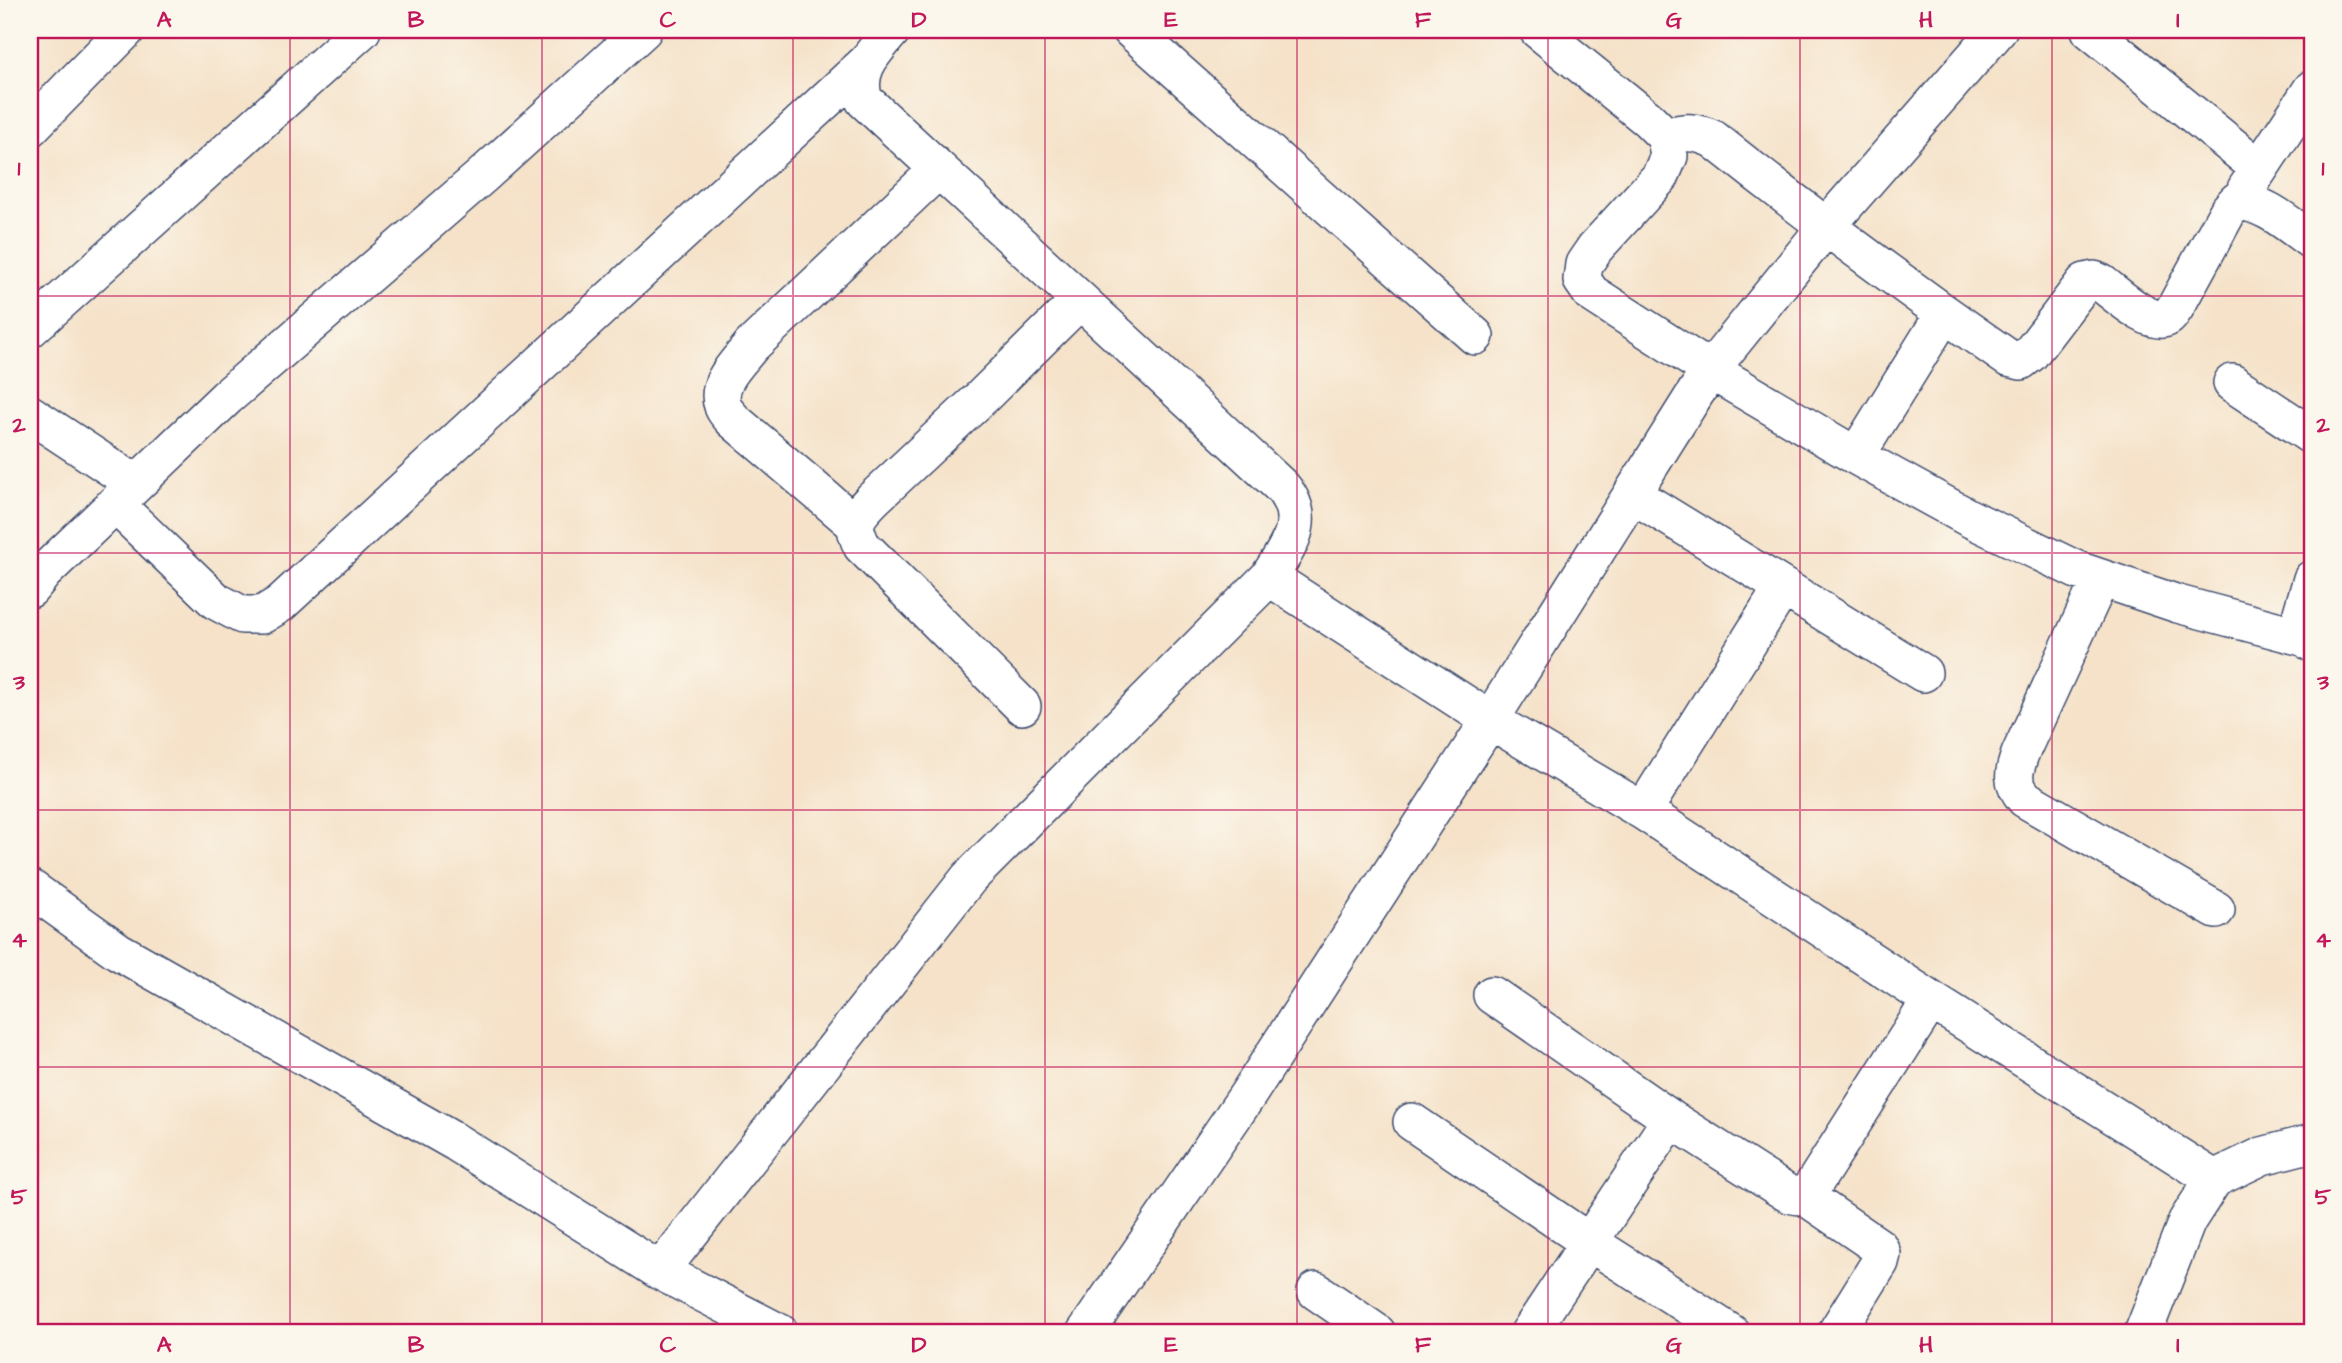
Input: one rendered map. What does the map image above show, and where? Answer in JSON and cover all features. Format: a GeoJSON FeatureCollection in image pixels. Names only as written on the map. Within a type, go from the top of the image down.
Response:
{"type":"FeatureCollection","features":[{"type":"Feature","properties":{"kind":"street"},"geometry":{"type":"LineString","coordinates":[[30,128],[126,30]]}},
{"type":"Feature","properties":{"kind":"street"},"geometry":{"type":"LineString","coordinates":[[30,329],[362,30]]}},
{"type":"Feature","properties":{"kind":"street"},"geometry":{"type":"LineString","coordinates":[[30,589],[44,572],[227,397],[482,176],[642,30]]}},
{"type":"Feature","properties":{"kind":"street"},"geometry":{"type":"LineString","coordinates":[[30,414],[126,494],[216,601],[242,615],[262,615],[280,604],[866,63],[892,30]]}},
{"type":"Feature","properties":{"kind":"street"},"geometry":{"type":"LineString","coordinates":[[1131,30],[1475,336]]}},
{"type":"Feature","properties":{"kind":"street"},"geometry":{"type":"LineString","coordinates":[[1538,30],[1649,120],[1666,137],[1669,156],[1660,177],[1595,248],[1584,264],[1582,280],[1591,293],[1710,370],[1856,456],[1969,518],[2077,570],[2178,604],[2309,641],[2302,613],[2312,579]]}},
{"type":"Feature","properties":{"kind":"street"},"geometry":{"type":"LineString","coordinates":[[1085,1333],[1247,1096],[1490,720],[1710,370],[1825,228],[1998,30]]}},
{"type":"Feature","properties":{"kind":"street"},"geometry":{"type":"LineString","coordinates":[[2090,30],[2259,168]]}},
{"type":"Feature","properties":{"kind":"street"},"geometry":{"type":"LineString","coordinates":[[660,1271],[969,878],[1269,577],[1294,534],[1296,517],[1292,499],[1282,487],[864,100],[859,85],[866,63]]}},
{"type":"Feature","properties":{"kind":"street"},"geometry":{"type":"LineString","coordinates":[[1666,137],[1683,132],[1698,132],[1713,138],[1825,228],[2008,358],[2021,361],[2030,354],[2085,282],[2094,280],[2101,283],[2147,317],[2157,320],[2167,318],[2175,309],[2228,211],[2312,89]]}},
{"type":"Feature","properties":{"kind":"street"},"geometry":{"type":"LineString","coordinates":[[855,524],[733,420],[723,407],[720,393],[727,375],[751,346],[938,170]]}},
{"type":"Feature","properties":{"kind":"street"},"geometry":{"type":"LineString","coordinates":[[2237,201],[2251,202],[2265,209],[2312,241]]}},
{"type":"Feature","properties":{"kind":"street"},"geometry":{"type":"LineString","coordinates":[[1022,706],[862,546],[855,524],[859,514],[873,499],[983,397],[1080,300]]}},
{"type":"Feature","properties":{"kind":"street"},"geometry":{"type":"LineString","coordinates":[[1856,456],[1944,314]]}},
{"type":"Feature","properties":{"kind":"street"},"geometry":{"type":"LineString","coordinates":[[2232,383],[2312,436]]}},
{"type":"Feature","properties":{"kind":"street"},"geometry":{"type":"LineString","coordinates":[[1632,494],[1923,673]]}},
{"type":"Feature","properties":{"kind":"street"},"geometry":{"type":"LineString","coordinates":[[1269,577],[1490,720],[1643,811],[1931,1000],[2214,1179]]}},
{"type":"Feature","properties":{"kind":"street"},"geometry":{"type":"LineString","coordinates":[[2101,578],[2020,754],[2014,772],[2015,786],[2025,799],[2216,910]]}},
{"type":"Feature","properties":{"kind":"street"},"geometry":{"type":"LineString","coordinates":[[1643,811],[1783,587]]}},
{"type":"Feature","properties":{"kind":"street"},"geometry":{"type":"LineString","coordinates":[[33,898],[118,951],[457,1143],[660,1271],[780,1333]]}},
{"type":"Feature","properties":{"kind":"street"},"geometry":{"type":"LineString","coordinates":[[1492,995],[1671,1119],[1787,1193],[1796,1196],[1810,1190],[1931,1000]]}},
{"type":"Feature","properties":{"kind":"street"},"geometry":{"type":"LineString","coordinates":[[1529,1333],[1671,1119]]}},
{"type":"Feature","properties":{"kind":"street"},"geometry":{"type":"LineString","coordinates":[[1412,1122],[1589,1242],[1731,1333]]}},
{"type":"Feature","properties":{"kind":"street"},"geometry":{"type":"LineString","coordinates":[[2143,1333],[2188,1221],[2214,1179],[2262,1156],[2312,1143]]}},
{"type":"Feature","properties":{"kind":"street"},"geometry":{"type":"LineString","coordinates":[[1803,1195],[1879,1247],[1882,1254],[1880,1262],[1836,1333]]}},
{"type":"Feature","properties":{"kind":"street"},"geometry":{"type":"LineString","coordinates":[[1316,1291],[1377,1333]]}}]}
